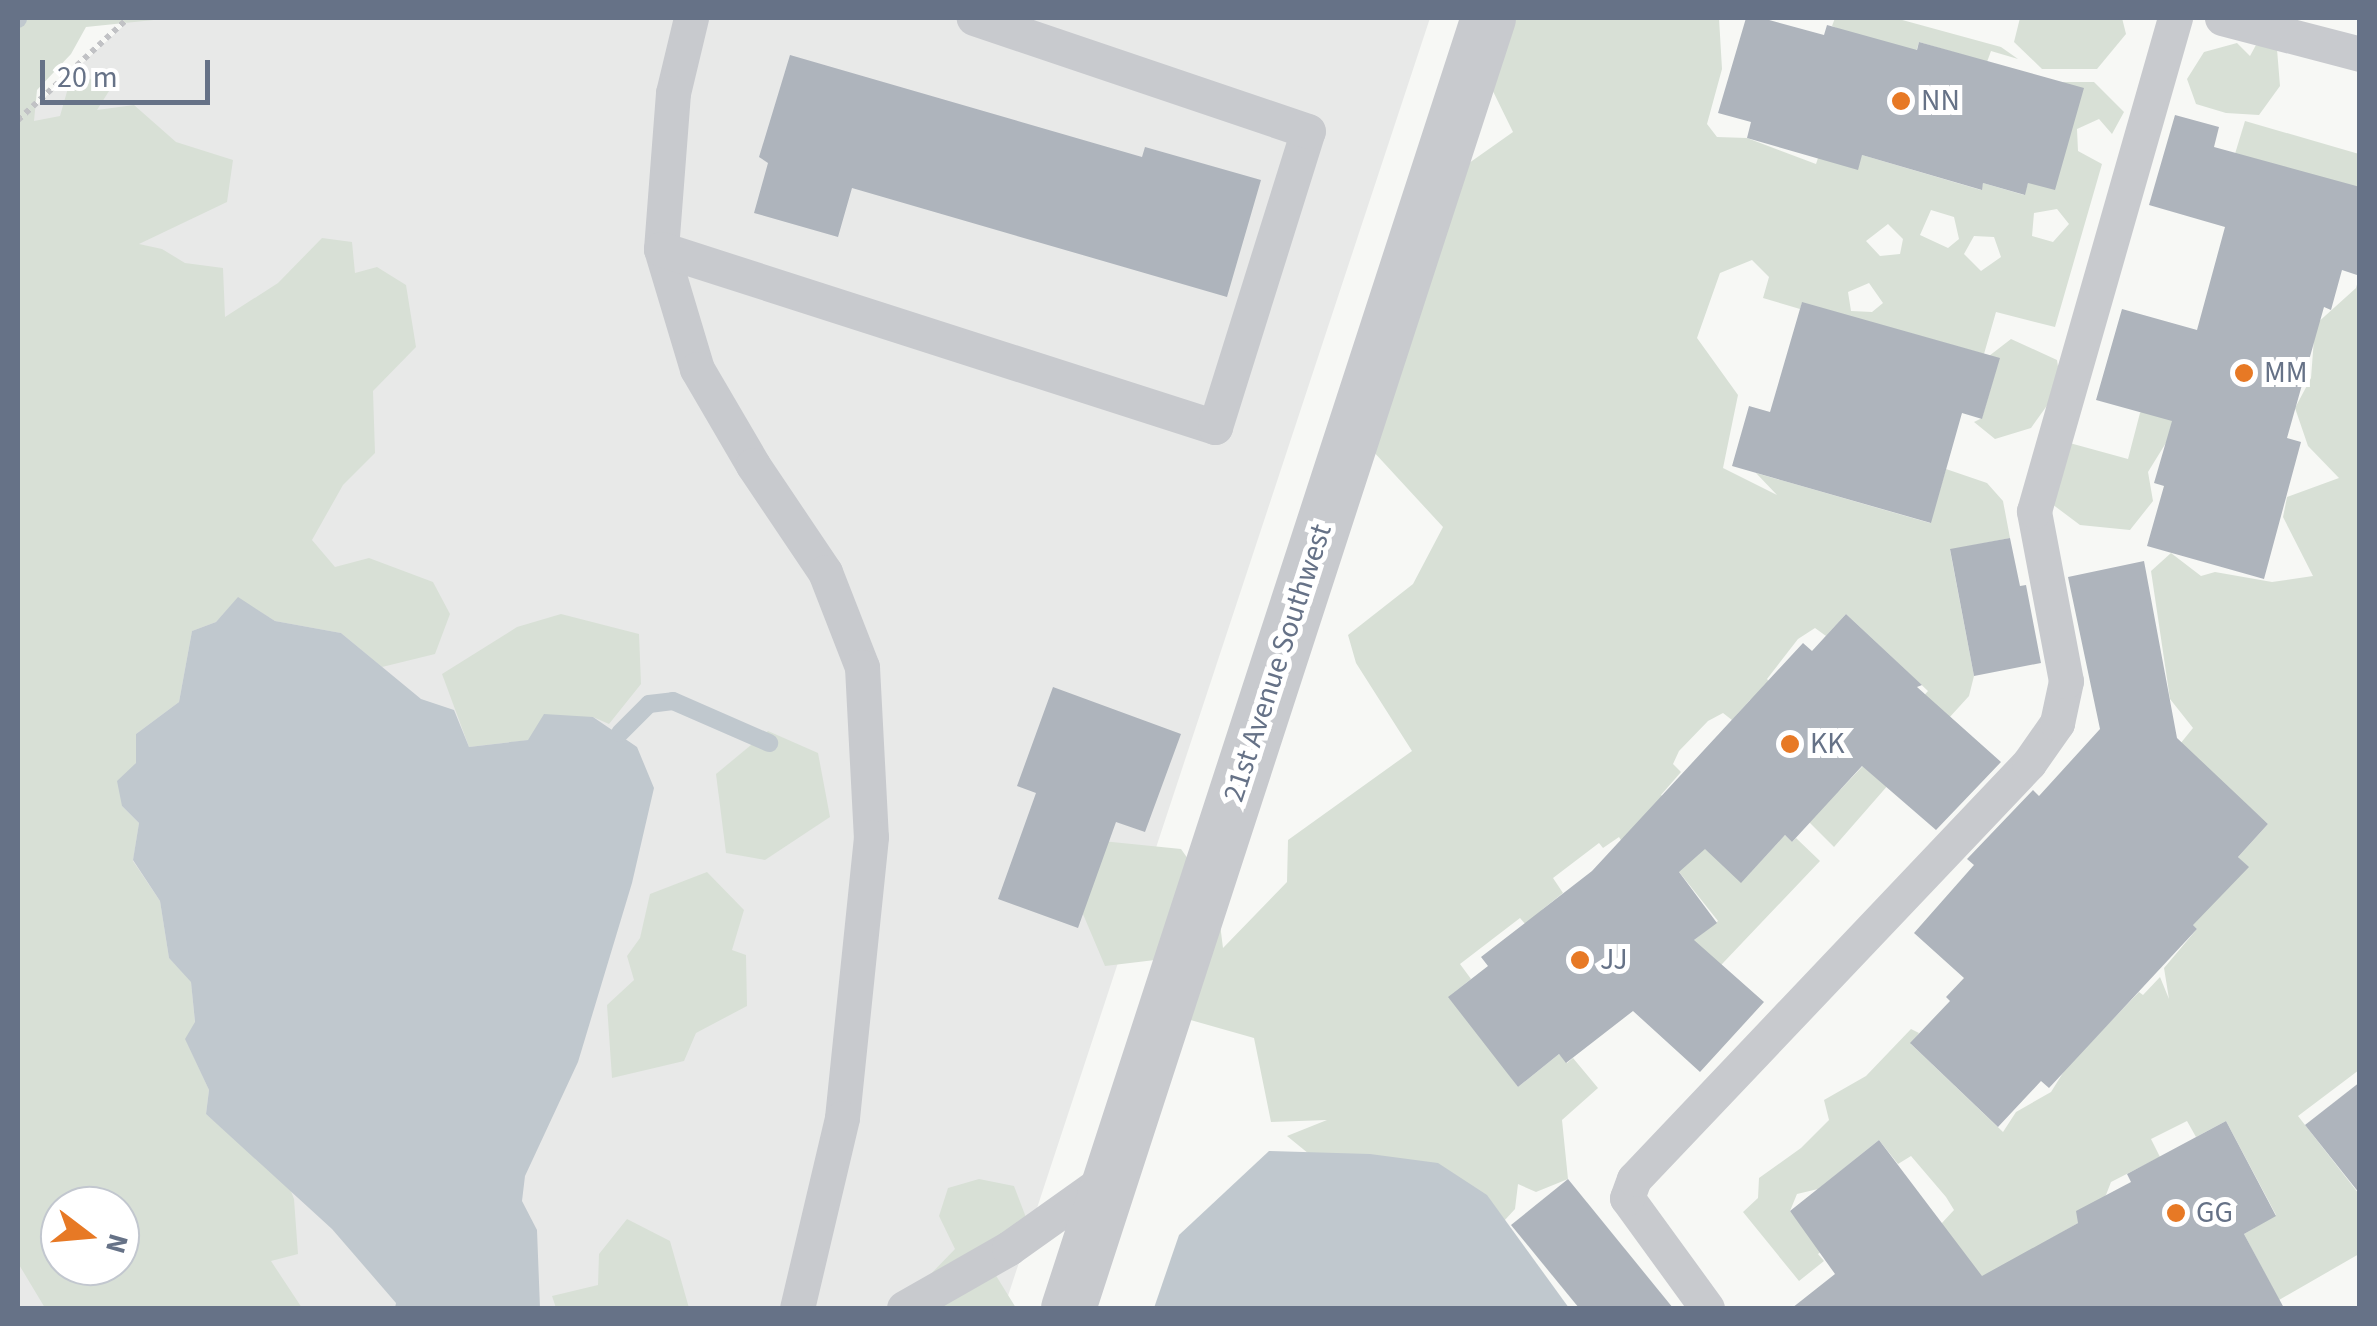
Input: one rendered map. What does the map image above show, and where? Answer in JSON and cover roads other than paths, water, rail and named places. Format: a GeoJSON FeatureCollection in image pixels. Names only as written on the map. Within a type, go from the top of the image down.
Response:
{"type":"FeatureCollection","features":[{"type":"Feature","properties":{"kind":"street","name":"21st Avenue Southwest"},"geometry":{"type":"LineString","coordinates":[[1068,1308],[1488,18]]}},
{"type":"Feature","properties":{"kind":"lane"},"geometry":{"type":"LineString","coordinates":[[691,18],[673,92],[661,249],[698,369],[753,465],[825,572],[862,666],[871,836],[868,874],[842,1118],[797,1308]]}},
{"type":"Feature","properties":{"kind":"lane"},"geometry":{"type":"LineString","coordinates":[[661,249],[1214,427],[1308,130],[974,18]]}},
{"type":"Feature","properties":{"kind":"lane"},"geometry":{"type":"LineString","coordinates":[[1707,1308],[1627,1198],[1634,1179],[2029,763],[2057,723],[2066,681],[2034,511],[2175,18]]}},
{"type":"Feature","properties":{"kind":"lane"},"geometry":{"type":"LineString","coordinates":[[2222,18],[2360,54]]}},
{"type":"Feature","properties":{"kind":"lane"},"geometry":{"type":"LineString","coordinates":[[904,1308],[1009,1248],[1110,1177]]}},
{"type":"Feature","properties":{"kind":"waterway"},"geometry":{"type":"LineString","coordinates":[[620,733],[649,704],[673,701],[769,743]]}},
{"type":"Feature","properties":{"kind":"place","name":"NN"},"geometry":{"type":"Point","coordinates":[1901,101]}},
{"type":"Feature","properties":{"kind":"place","name":"MM"},"geometry":{"type":"Point","coordinates":[2244,373]}},
{"type":"Feature","properties":{"kind":"place","name":"KK"},"geometry":{"type":"Point","coordinates":[1790,744]}},
{"type":"Feature","properties":{"kind":"place","name":"JJ"},"geometry":{"type":"Point","coordinates":[1580,960]}},
{"type":"Feature","properties":{"kind":"place","name":"GG"},"geometry":{"type":"Point","coordinates":[2176,1213]}}]}
